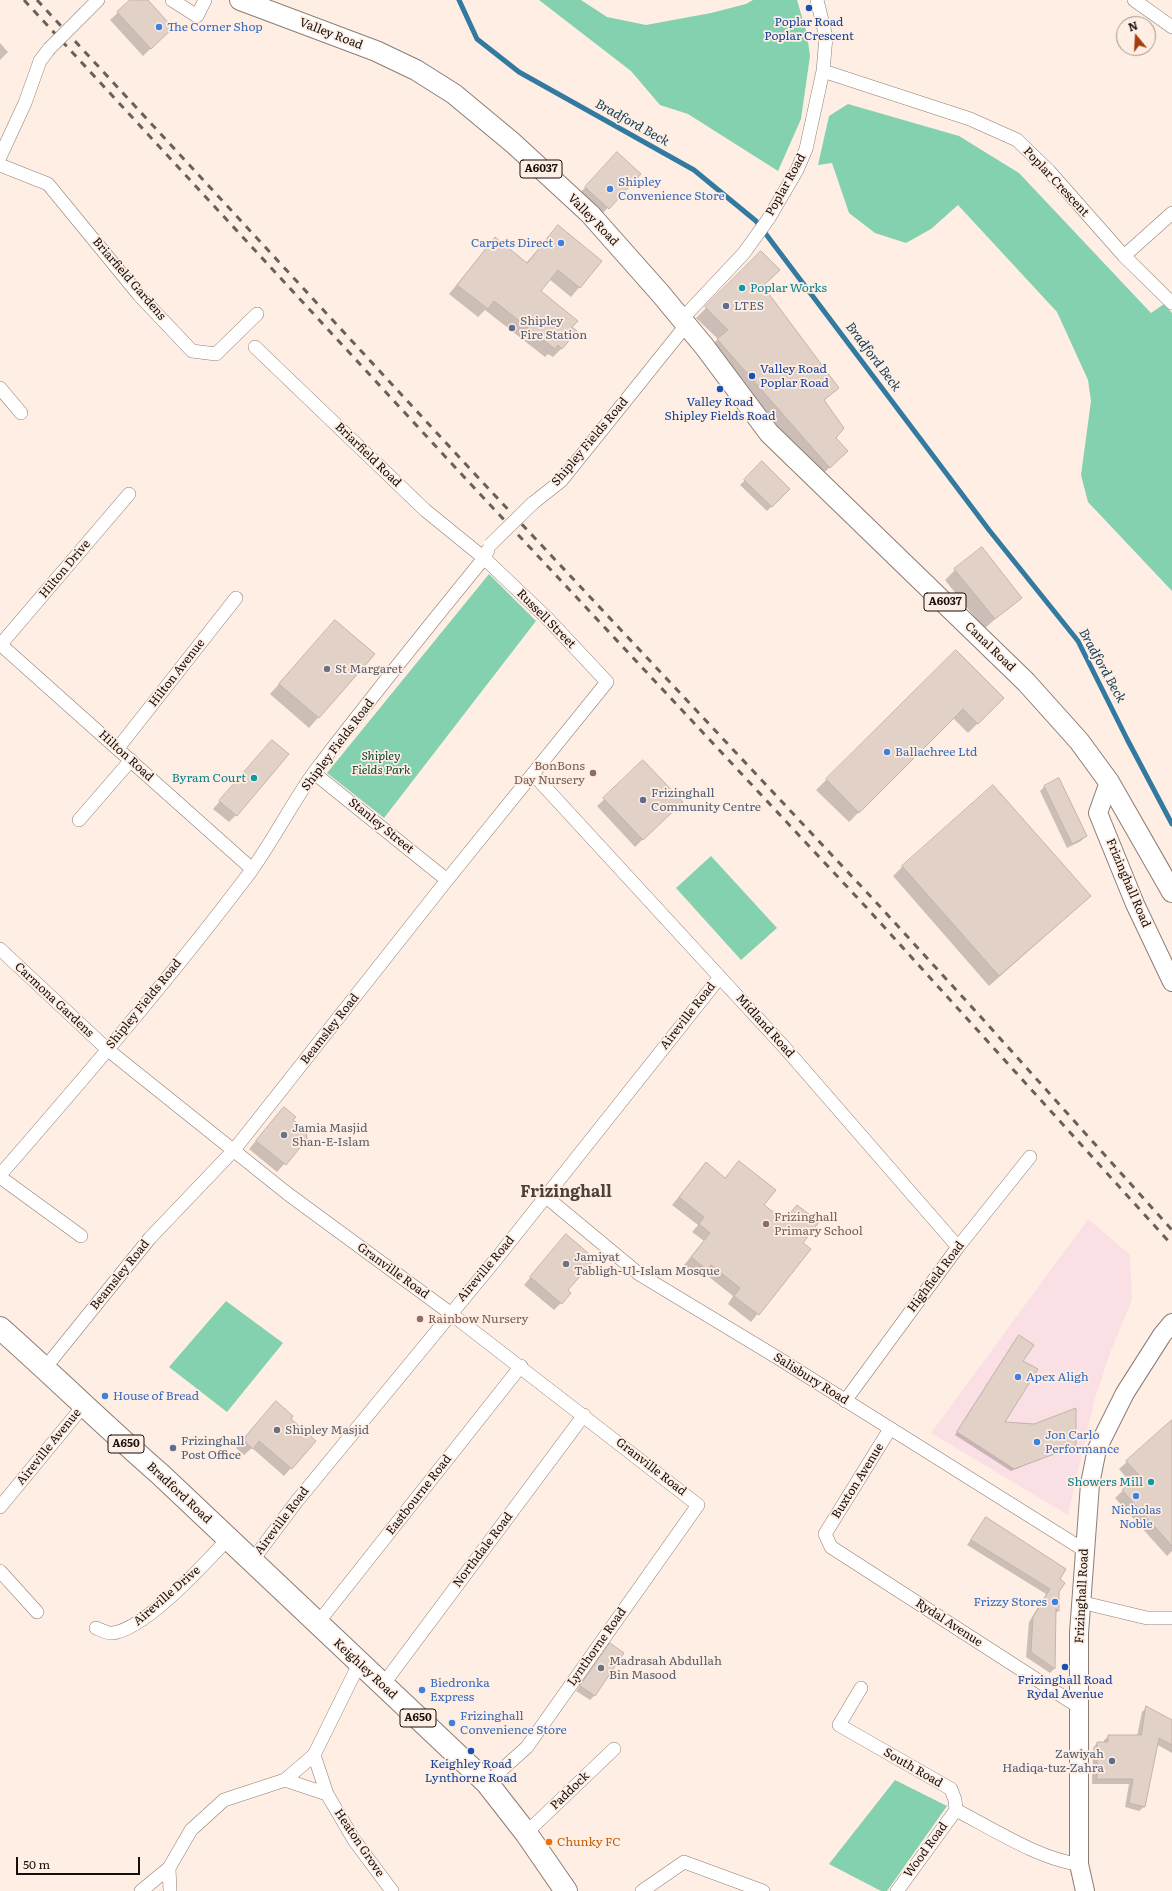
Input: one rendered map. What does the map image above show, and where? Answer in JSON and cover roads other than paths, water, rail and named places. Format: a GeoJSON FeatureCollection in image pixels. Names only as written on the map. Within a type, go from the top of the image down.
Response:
{"type":"FeatureCollection","features":[{"type":"Feature","properties":{"kind":"highway","name":"Bradford Road"},"geometry":{"type":"LineString","coordinates":[[0,1328],[160,1474],[252,1561]]}},
{"type":"Feature","properties":{"kind":"highway","name":"Keighley Road"},"geometry":{"type":"LineString","coordinates":[[252,1561],[382,1686],[487,1782],[526,1833],[566,1891]]}},
{"type":"Feature","properties":{"kind":"main road","name":"Valley Road"},"geometry":{"type":"LineString","coordinates":[[240,0],[376,51],[416,70],[454,94],[513,143],[590,214],[684,322],[769,433]]}},
{"type":"Feature","properties":{"kind":"main road","name":"Canal Road"},"geometry":{"type":"LineString","coordinates":[[769,433],[1026,682],[1079,741],[1109,782],[1172,892]]}},
{"type":"Feature","properties":{"kind":"street"},"geometry":{"type":"LineString","coordinates":[[0,157],[25,103],[40,61],[49,49],[98,0]]}},
{"type":"Feature","properties":{"kind":"street"},"geometry":{"type":"LineString","coordinates":[[172,0],[197,16],[205,0]]}},
{"type":"Feature","properties":{"kind":"street","name":"Poplar Road"},"geometry":{"type":"LineString","coordinates":[[684,322],[744,253],[768,218],[797,170],[806,149],[823,71],[826,37],[817,0]]}},
{"type":"Feature","properties":{"kind":"street"},"geometry":{"type":"LineString","coordinates":[[1134,0],[1172,27]]}},
{"type":"Feature","properties":{"kind":"street","name":"Poplar Crescent"},"geometry":{"type":"LineString","coordinates":[[823,71],[970,119],[1018,140],[1049,171],[1124,256],[1172,303]]}},
{"type":"Feature","properties":{"kind":"street","name":"Briarfield Gardens"},"geometry":{"type":"LineString","coordinates":[[0,164],[48,184],[139,295],[192,350],[216,354],[257,314]]}},
{"type":"Feature","properties":{"kind":"street"},"geometry":{"type":"LineString","coordinates":[[1124,256],[1172,213]]}},
{"type":"Feature","properties":{"kind":"street","name":"Shipley Fields Road"},"geometry":{"type":"LineString","coordinates":[[0,1176],[108,1050],[252,869],[314,773],[404,656],[484,558],[490,545],[533,503],[561,481],[684,322]]}},
{"type":"Feature","properties":{"kind":"street","name":"Briarfield Road"},"geometry":{"type":"LineString","coordinates":[[255,347],[425,510],[484,558]]}},
{"type":"Feature","properties":{"kind":"street"},"geometry":{"type":"LineString","coordinates":[[0,388],[21,412]]}},
{"type":"Feature","properties":{"kind":"street","name":"Hilton Drive"},"geometry":{"type":"LineString","coordinates":[[0,644],[129,494]]}},
{"type":"Feature","properties":{"kind":"street","name":"Russell Street"},"geometry":{"type":"LineString","coordinates":[[484,558],[547,618],[607,682]]}},
{"type":"Feature","properties":{"kind":"street","name":"Hilton Avenue"},"geometry":{"type":"LineString","coordinates":[[118,748],[236,598]]}},
{"type":"Feature","properties":{"kind":"street","name":"Hilton Road"},"geometry":{"type":"LineString","coordinates":[[0,644],[252,869]]}},
{"type":"Feature","properties":{"kind":"street","name":"Beamsley Road"},"geometry":{"type":"LineString","coordinates":[[45,1368],[150,1238],[234,1150],[447,880],[607,682]]}},
{"type":"Feature","properties":{"kind":"street"},"geometry":{"type":"LineString","coordinates":[[79,820],[131,760]]}},
{"type":"Feature","properties":{"kind":"street","name":"Stanley Street"},"geometry":{"type":"LineString","coordinates":[[314,773],[447,880]]}},
{"type":"Feature","properties":{"kind":"street","name":"Midland Road"},"geometry":{"type":"LineString","coordinates":[[533,774],[785,1048],[958,1247]]}},
{"type":"Feature","properties":{"kind":"street","name":"Frizinghall Road"},"geometry":{"type":"LineString","coordinates":[[1109,782],[1098,813],[1135,904],[1172,982]]}},
{"type":"Feature","properties":{"kind":"street","name":"Carmona Gardens"},"geometry":{"type":"LineString","coordinates":[[0,949],[108,1050]]}},
{"type":"Feature","properties":{"kind":"street","name":"Aireville Road"},"geometry":{"type":"LineString","coordinates":[[252,1561],[297,1501],[545,1196],[720,977]]}},
{"type":"Feature","properties":{"kind":"street","name":"Granville Road"},"geometry":{"type":"LineString","coordinates":[[108,1050],[288,1194],[521,1366],[698,1505]]}},
{"type":"Feature","properties":{"kind":"street","name":"Highfield Road"},"geometry":{"type":"LineString","coordinates":[[845,1401],[958,1247],[1030,1157]]}},
{"type":"Feature","properties":{"kind":"street"},"geometry":{"type":"LineString","coordinates":[[0,1176],[81,1236]]}},
{"type":"Feature","properties":{"kind":"street","name":"Salisbury Road"},"geometry":{"type":"LineString","coordinates":[[545,1196],[639,1274],[778,1358],[1084,1550]]}},
{"type":"Feature","properties":{"kind":"street","name":"Frizinghall Road"},"geometry":{"type":"LineString","coordinates":[[1085,1891],[1079,1864],[1080,1602],[1090,1484],[1098,1449],[1125,1393],[1162,1335],[1172,1323]]}},
{"type":"Feature","properties":{"kind":"street","name":"Eastbourne Road"},"geometry":{"type":"LineString","coordinates":[[317,1624],[521,1366]]}},
{"type":"Feature","properties":{"kind":"street","name":"Aireville Avenue"},"geometry":{"type":"LineString","coordinates":[[0,1508],[84,1405]]}},
{"type":"Feature","properties":{"kind":"street","name":"Northdale Road"},"geometry":{"type":"LineString","coordinates":[[382,1686],[584,1415]]}},
{"type":"Feature","properties":{"kind":"street","name":"Buxton Avenue"},"geometry":{"type":"LineString","coordinates":[[825,1534],[890,1429]]}},
{"type":"Feature","properties":{"kind":"street","name":"Lynthorne Road"},"geometry":{"type":"LineString","coordinates":[[487,1782],[527,1747],[698,1505]]}},
{"type":"Feature","properties":{"kind":"street","name":"Rydal Avenue"},"geometry":{"type":"LineString","coordinates":[[825,1534],[831,1547],[1079,1707]]}},
{"type":"Feature","properties":{"kind":"street","name":"Aireville Drive"},"geometry":{"type":"LineString","coordinates":[[96,1628],[112,1633],[129,1629],[184,1584],[228,1539]]}},
{"type":"Feature","properties":{"kind":"street"},"geometry":{"type":"LineString","coordinates":[[0,1571],[37,1612]]}},
{"type":"Feature","properties":{"kind":"street"},"geometry":{"type":"LineString","coordinates":[[1080,1602],[1147,1618],[1172,1618]]}},
{"type":"Feature","properties":{"kind":"street"},"geometry":{"type":"LineString","coordinates":[[142,1891],[169,1868],[191,1830],[224,1800],[284,1780],[314,1755],[359,1664]]}},
{"type":"Feature","properties":{"kind":"street","name":"South Road"},"geometry":{"type":"LineString","coordinates":[[861,1688],[839,1725],[951,1789],[955,1800],[956,1810]]}},
{"type":"Feature","properties":{"kind":"street","name":"Paddock"},"geometry":{"type":"LineString","coordinates":[[526,1833],[614,1749]]}},
{"type":"Feature","properties":{"kind":"street","name":"Heaton Grove"},"geometry":{"type":"LineString","coordinates":[[314,1755],[327,1794],[354,1840],[392,1891]]}},
{"type":"Feature","properties":{"kind":"street"},"geometry":{"type":"LineString","coordinates":[[284,1780],[327,1794]]}},
{"type":"Feature","properties":{"kind":"street"},"geometry":{"type":"LineString","coordinates":[[956,1810],[1043,1854],[1063,1862],[1079,1864]]}},
{"type":"Feature","properties":{"kind":"street","name":"Wood Road"},"geometry":{"type":"LineString","coordinates":[[897,1891],[956,1810]]}},
{"type":"Feature","properties":{"kind":"street"},"geometry":{"type":"LineString","coordinates":[[642,1891],[684,1862],[763,1891]]}},
{"type":"Feature","properties":{"kind":"street"},"geometry":{"type":"LineString","coordinates":[[169,1868],[170,1891]]}},
{"type":"Feature","properties":{"kind":"waterway","name":"Bradford Beck"},"geometry":{"type":"LineString","coordinates":[[459,0],[477,39],[519,72],[694,170],[756,221],[989,530],[1078,641],[1172,824]]}},
{"type":"Feature","properties":{"kind":"railway"},"geometry":{"type":"LineString","coordinates":[[24,0],[465,478],[866,907],[1172,1245]]}},
{"type":"Feature","properties":{"kind":"railway"},"geometry":{"type":"LineString","coordinates":[[37,0],[472,471],[874,900],[1172,1230]]}},
{"type":"Feature","properties":{"kind":"place","name":"Poplar Road Poplar Crescent"},"geometry":{"type":"Point","coordinates":[809,8]}},
{"type":"Feature","properties":{"kind":"place","name":"The Corner Shop"},"geometry":{"type":"Point","coordinates":[159,27]}},
{"type":"Feature","properties":{"kind":"place","name":"Shipley Convenience Store"},"geometry":{"type":"Point","coordinates":[610,189]}},
{"type":"Feature","properties":{"kind":"place","name":"Carpets Direct"},"geometry":{"type":"Point","coordinates":[561,243]}},
{"type":"Feature","properties":{"kind":"place","name":"Poplar Works"},"geometry":{"type":"Point","coordinates":[742,288]}},
{"type":"Feature","properties":{"kind":"place","name":"LTES"},"geometry":{"type":"Point","coordinates":[726,306]}},
{"type":"Feature","properties":{"kind":"place","name":"Shipley Fire Station"},"geometry":{"type":"Point","coordinates":[512,328]}},
{"type":"Feature","properties":{"kind":"place","name":"Valley Road Poplar Road"},"geometry":{"type":"Point","coordinates":[752,376]}},
{"type":"Feature","properties":{"kind":"place","name":"Valley Road Shipley Fields Road"},"geometry":{"type":"Point","coordinates":[720,389]}},
{"type":"Feature","properties":{"kind":"place","name":"St Margaret"},"geometry":{"type":"Point","coordinates":[327,669]}},
{"type":"Feature","properties":{"kind":"place","name":"Ballachree Ltd"},"geometry":{"type":"Point","coordinates":[887,752]}},
{"type":"Feature","properties":{"kind":"place","name":"BonBons Day Nursery"},"geometry":{"type":"Point","coordinates":[593,773]}},
{"type":"Feature","properties":{"kind":"place","name":"Byram Court"},"geometry":{"type":"Point","coordinates":[254,778]}},
{"type":"Feature","properties":{"kind":"place","name":"Frizinghall Community Centre"},"geometry":{"type":"Point","coordinates":[643,800]}},
{"type":"Feature","properties":{"kind":"place","name":"Jamia Masjid Shan-E-Islam"},"geometry":{"type":"Point","coordinates":[284,1135]}},
{"type":"Feature","properties":{"kind":"place","name":"Frizinghall Primary School"},"geometry":{"type":"Point","coordinates":[766,1224]}},
{"type":"Feature","properties":{"kind":"place","name":"Jamiyat Tabligh-Ul-Islam Mosque"},"geometry":{"type":"Point","coordinates":[566,1264]}},
{"type":"Feature","properties":{"kind":"place","name":"Rainbow Nursery"},"geometry":{"type":"Point","coordinates":[420,1319]}},
{"type":"Feature","properties":{"kind":"place","name":"Apex Aligh"},"geometry":{"type":"Point","coordinates":[1018,1377]}},
{"type":"Feature","properties":{"kind":"place","name":"House of Bread"},"geometry":{"type":"Point","coordinates":[105,1396]}},
{"type":"Feature","properties":{"kind":"place","name":"Shipley Masjid"},"geometry":{"type":"Point","coordinates":[277,1430]}},
{"type":"Feature","properties":{"kind":"place","name":"Jon Carlo Performance"},"geometry":{"type":"Point","coordinates":[1037,1442]}},
{"type":"Feature","properties":{"kind":"place","name":"Frizinghall Post Office"},"geometry":{"type":"Point","coordinates":[173,1448]}},
{"type":"Feature","properties":{"kind":"place","name":"Showers Mill"},"geometry":{"type":"Point","coordinates":[1151,1482]}},
{"type":"Feature","properties":{"kind":"place","name":"Nicholas Noble"},"geometry":{"type":"Point","coordinates":[1136,1496]}},
{"type":"Feature","properties":{"kind":"place","name":"Frizzy Stores"},"geometry":{"type":"Point","coordinates":[1055,1602]}},
{"type":"Feature","properties":{"kind":"place","name":"Frizinghall Road Rydal Avenue"},"geometry":{"type":"Point","coordinates":[1065,1667]}},
{"type":"Feature","properties":{"kind":"place","name":"Madrasah Abdullah Bin Masood"},"geometry":{"type":"Point","coordinates":[601,1668]}},
{"type":"Feature","properties":{"kind":"place","name":"Biedronka Express"},"geometry":{"type":"Point","coordinates":[422,1690]}},
{"type":"Feature","properties":{"kind":"place","name":"Frizinghall Convenience Store"},"geometry":{"type":"Point","coordinates":[452,1723]}},
{"type":"Feature","properties":{"kind":"place","name":"Keighley Road Lynthorne Road"},"geometry":{"type":"Point","coordinates":[471,1751]}},
{"type":"Feature","properties":{"kind":"place","name":"Zawiyah Hadiqa-tuz-Zahra"},"geometry":{"type":"Point","coordinates":[1112,1761]}},
{"type":"Feature","properties":{"kind":"place","name":"Chunky FC"},"geometry":{"type":"Point","coordinates":[549,1842]}},
{"type":"Feature","properties":{"kind":"district","name":"Frizinghall"},"geometry":{"type":"Point","coordinates":[566,1192]}},
{"type":"Feature","properties":{"kind":"park label","name":"Shipley Fields Park"},"geometry":{"type":"Point","coordinates":[381,763]}}]}
